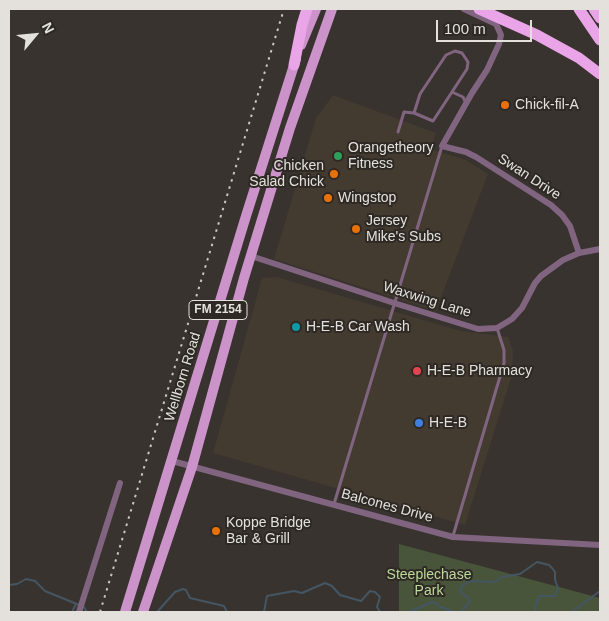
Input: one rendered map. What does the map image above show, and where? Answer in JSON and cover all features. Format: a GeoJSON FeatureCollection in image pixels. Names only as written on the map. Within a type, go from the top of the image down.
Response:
{"type":"FeatureCollection","features":[{"type":"Feature","properties":{"kind":"highway"},"geometry":{"type":"LineString","coordinates":[[294,65],[302,26],[308,9]]}},
{"type":"Feature","properties":{"kind":"highway"},"geometry":{"type":"LineString","coordinates":[[479,9],[571,53],[600,74]]}},
{"type":"Feature","properties":{"kind":"highway"},"geometry":{"type":"LineString","coordinates":[[579,9],[600,40]]}},
{"type":"Feature","properties":{"kind":"highway"},"geometry":{"type":"LineString","coordinates":[[594,9],[600,18]]}},
{"type":"Feature","properties":{"kind":"main road","name":"Wellborn Road"},"geometry":{"type":"LineString","coordinates":[[125,612],[246,216],[294,65],[316,9]]}},
{"type":"Feature","properties":{"kind":"main road","name":"FM 2154"},"geometry":{"type":"LineString","coordinates":[[143,612],[192,467],[251,256],[290,128],[332,9]]}},
{"type":"Feature","properties":{"kind":"street"},"geometry":{"type":"LineString","coordinates":[[442,146],[494,58],[501,35],[499,29],[491,21],[464,9]]}},
{"type":"Feature","properties":{"kind":"street","name":"Swan Drive"},"geometry":{"type":"LineString","coordinates":[[442,146],[466,152],[551,205],[570,226],[579,253]]}},
{"type":"Feature","properties":{"kind":"street"},"geometry":{"type":"LineString","coordinates":[[497,328],[512,318],[522,308],[535,283],[563,260],[579,253],[600,250]]}},
{"type":"Feature","properties":{"kind":"street","name":"Waxwing Lane"},"geometry":{"type":"LineString","coordinates":[[251,256],[478,329],[497,328]]}},
{"type":"Feature","properties":{"kind":"street","name":"Balcones Drive"},"geometry":{"type":"LineString","coordinates":[[172,461],[453,537],[600,545]]}},
{"type":"Feature","properties":{"kind":"street"},"geometry":{"type":"LineString","coordinates":[[79,611],[120,483]]}},
{"type":"Feature","properties":{"kind":"lane"},"geometry":{"type":"LineString","coordinates":[[398,132],[404,112],[414,113],[433,121],[467,69],[468,62],[462,52],[455,51],[446,55],[420,94],[414,113]]}},
{"type":"Feature","properties":{"kind":"lane"},"geometry":{"type":"LineString","coordinates":[[452,92],[468,101]]}},
{"type":"Feature","properties":{"kind":"lane"},"geometry":{"type":"LineString","coordinates":[[334,504],[442,146]]}},
{"type":"Feature","properties":{"kind":"lane"},"geometry":{"type":"LineString","coordinates":[[453,537],[504,363],[504,350],[497,328]]}},
{"type":"Feature","properties":{"kind":"shaded area"},"geometry":{"type":"Polygon","coordinates":[[[333,95],[436,133],[431,149],[466,160],[488,174],[436,311],[274,259],[316,118],[333,95]]]}},
{"type":"Feature","properties":{"kind":"shaded area"},"geometry":{"type":"Polygon","coordinates":[[[277,277],[461,331],[508,337],[513,351],[512,375],[465,525],[213,453],[262,278],[277,277]]]}},
{"type":"Feature","properties":{"kind":"green space","name":"Steeplechase Park"},"geometry":{"type":"Polygon","coordinates":[[[399,544],[600,598],[600,612],[399,612],[399,544]]]}},
{"type":"Feature","properties":{"kind":"waterway"},"geometry":{"type":"LineString","coordinates":[[461,612],[469,603],[469,599],[460,591],[461,587],[469,581],[495,582],[502,577],[520,574],[537,562],[549,565],[552,568],[555,572],[558,588],[555,596],[540,596],[535,612]]}},
{"type":"Feature","properties":{"kind":"waterway"},"geometry":{"type":"LineString","coordinates":[[9,585],[17,584],[26,579],[35,581],[45,591],[84,607],[87,612]]}},
{"type":"Feature","properties":{"kind":"waterway"},"geometry":{"type":"LineString","coordinates":[[264,612],[267,596],[294,591],[302,593],[325,583],[332,586],[340,595],[361,601],[370,591],[375,592],[380,597],[377,607],[380,612]]}},
{"type":"Feature","properties":{"kind":"waterway"},"geometry":{"type":"LineString","coordinates":[[158,611],[175,592],[183,589],[186,590],[190,598],[224,606],[227,612]]}},
{"type":"Feature","properties":{"kind":"waterway"},"geometry":{"type":"LineString","coordinates":[[572,612],[600,591]]}},
{"type":"Feature","properties":{"kind":"waterway"},"geometry":{"type":"LineString","coordinates":[[409,612],[432,602],[455,612]]}},
{"type":"Feature","properties":{"kind":"waterway"},"geometry":{"type":"LineString","coordinates":[[72,612],[76,604]]}},
{"type":"Feature","properties":{"kind":"railway"},"geometry":{"type":"LineString","coordinates":[[100,612],[284,9]]}},
{"type":"Feature","properties":{"kind":"place","name":"Chick-fil-A"},"geometry":{"type":"Point","coordinates":[505,105]}},
{"type":"Feature","properties":{"kind":"place","name":"Orangetheory Fitness"},"geometry":{"type":"Point","coordinates":[338,156]}},
{"type":"Feature","properties":{"kind":"place","name":"Chicken Salad Chick"},"geometry":{"type":"Point","coordinates":[334,174]}},
{"type":"Feature","properties":{"kind":"place","name":"Wingstop"},"geometry":{"type":"Point","coordinates":[328,198]}},
{"type":"Feature","properties":{"kind":"place","name":"Jersey Mike's Subs"},"geometry":{"type":"Point","coordinates":[356,229]}},
{"type":"Feature","properties":{"kind":"place","name":"H-E-B Car Wash"},"geometry":{"type":"Point","coordinates":[296,327]}},
{"type":"Feature","properties":{"kind":"place","name":"H-E-B Pharmacy"},"geometry":{"type":"Point","coordinates":[417,371]}},
{"type":"Feature","properties":{"kind":"place","name":"H-E-B"},"geometry":{"type":"Point","coordinates":[419,423]}},
{"type":"Feature","properties":{"kind":"place","name":"Koppe Bridge Bar & Grill"},"geometry":{"type":"Point","coordinates":[216,531]}}]}
